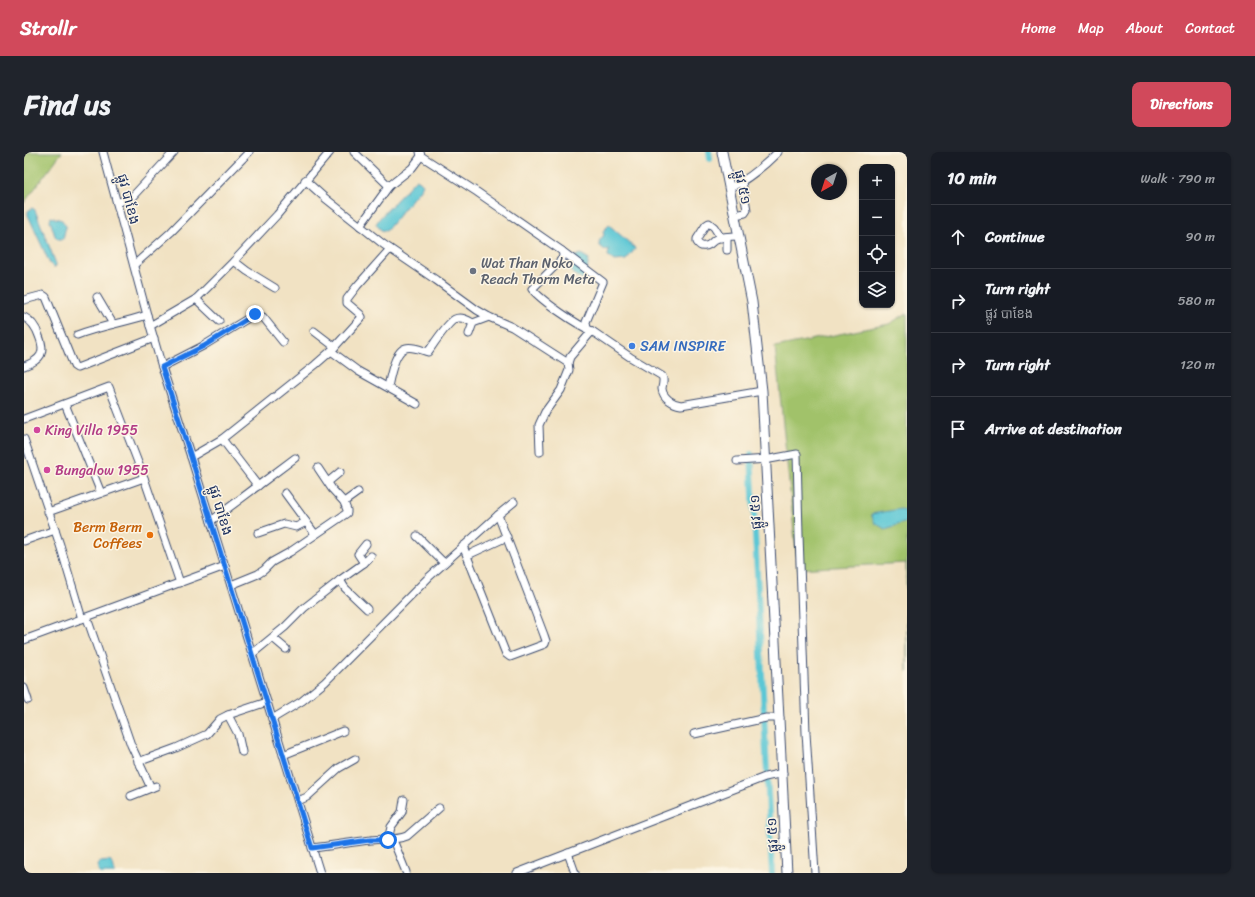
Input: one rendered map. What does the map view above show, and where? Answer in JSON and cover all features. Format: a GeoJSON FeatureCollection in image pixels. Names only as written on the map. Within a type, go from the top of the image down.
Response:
{"type":"FeatureCollection","features":[{"type":"Feature","properties":{"kind":"main road","name":"ផ្លូវ ៥១"},"geometry":{"type":"LineString","coordinates":[[722,152],[737,185],[740,214],[739,236],[752,302],[762,391],[768,459],[772,718],[779,774],[788,873]]}},
{"type":"Feature","properties":{"kind":"street","name":"ផ្លូវ បាខែង"},"geometry":{"type":"LineString","coordinates":[[104,152],[162,367],[320,873]]}},
{"type":"Feature","properties":{"kind":"street"},"geometry":{"type":"LineString","coordinates":[[117,203],[132,197],[174,152]]}},
{"type":"Feature","properties":{"kind":"street"},"geometry":{"type":"LineString","coordinates":[[134,265],[171,232],[249,152]]}},
{"type":"Feature","properties":{"kind":"street"},"geometry":{"type":"LineString","coordinates":[[150,326],[196,299],[277,215],[330,152]]}},
{"type":"Feature","properties":{"kind":"street"},"geometry":{"type":"LineString","coordinates":[[354,152],[389,186]]}},
{"type":"Feature","properties":{"kind":"street"},"geometry":{"type":"LineString","coordinates":[[740,214],[747,208],[737,185],[761,168],[778,152]]}},
{"type":"Feature","properties":{"kind":"street"},"geometry":{"type":"LineString","coordinates":[[360,226],[389,186],[412,168],[421,154],[562,251],[603,282],[586,322],[590,330]]}},
{"type":"Feature","properties":{"kind":"street"},"geometry":{"type":"LineString","coordinates":[[305,180],[390,249],[489,317],[512,327],[568,363]]}},
{"type":"Feature","properties":{"kind":"street"},"geometry":{"type":"LineString","coordinates":[[727,250],[724,237],[739,236]]}},
{"type":"Feature","properties":{"kind":"street"},"geometry":{"type":"LineString","coordinates":[[191,457],[222,439],[333,349],[362,317],[347,303],[347,299],[390,249]]}},
{"type":"Feature","properties":{"kind":"street"},"geometry":{"type":"LineString","coordinates":[[562,251],[562,260],[532,289],[540,297],[569,318],[662,376],[664,380],[662,390],[668,399],[676,404],[681,404],[762,391]]}},
{"type":"Feature","properties":{"kind":"street"},"geometry":{"type":"LineString","coordinates":[[234,261],[247,271],[275,288]]}},
{"type":"Feature","properties":{"kind":"street"},"geometry":{"type":"LineString","coordinates":[[24,300],[43,295],[46,297],[71,359],[77,368],[154,338]]}},
{"type":"Feature","properties":{"kind":"street"},"geometry":{"type":"LineString","coordinates":[[97,297],[113,324]]}},
{"type":"Feature","properties":{"kind":"street"},"geometry":{"type":"LineString","coordinates":[[196,299],[219,321]]}},
{"type":"Feature","properties":{"kind":"street"},"geometry":{"type":"LineString","coordinates":[[162,367],[204,346],[255,314],[263,317],[283,342]]}},
{"type":"Feature","properties":{"kind":"street"},"geometry":{"type":"LineString","coordinates":[[77,335],[147,315]]}},
{"type":"Feature","properties":{"kind":"street"},"geometry":{"type":"LineString","coordinates":[[24,317],[30,320],[36,327],[43,347],[42,354],[37,361],[24,366]]}},
{"type":"Feature","properties":{"kind":"street"},"geometry":{"type":"LineString","coordinates":[[469,334],[473,323],[489,317]]}},
{"type":"Feature","properties":{"kind":"street"},"geometry":{"type":"LineString","coordinates":[[388,387],[394,363],[402,349],[412,348],[428,352],[454,320],[466,319],[473,323]]}},
{"type":"Feature","properties":{"kind":"street"},"geometry":{"type":"LineString","coordinates":[[540,452],[540,421],[561,390],[569,370],[568,363],[570,357],[590,330]]}},
{"type":"Feature","properties":{"kind":"street"},"geometry":{"type":"LineString","coordinates":[[314,331],[358,371],[417,404]]}},
{"type":"Feature","properties":{"kind":"street"},"geometry":{"type":"LineString","coordinates":[[24,419],[108,387],[144,478],[180,583]]}},
{"type":"Feature","properties":{"kind":"street"},"geometry":{"type":"LineString","coordinates":[[65,404],[101,493]]}},
{"type":"Feature","properties":{"kind":"street"},"geometry":{"type":"LineString","coordinates":[[222,439],[258,486]]}},
{"type":"Feature","properties":{"kind":"street"},"geometry":{"type":"LineString","coordinates":[[25,443],[84,619],[138,762],[153,787],[132,796]]}},
{"type":"Feature","properties":{"kind":"street"},"geometry":{"type":"LineString","coordinates":[[737,461],[751,461],[797,454],[806,733],[815,873]]}},
{"type":"Feature","properties":{"kind":"street"},"geometry":{"type":"LineString","coordinates":[[211,521],[294,458]]}},
{"type":"Feature","properties":{"kind":"street"},"geometry":{"type":"LineString","coordinates":[[231,585],[258,574],[272,562],[290,552],[347,513],[347,508],[344,502],[318,468]]}},
{"type":"Feature","properties":{"kind":"street"},"geometry":{"type":"LineString","coordinates":[[328,482],[340,472]]}},
{"type":"Feature","properties":{"kind":"street"},"geometry":{"type":"LineString","coordinates":[[48,512],[144,478]]}},
{"type":"Feature","properties":{"kind":"street"},"geometry":{"type":"LineString","coordinates":[[344,502],[358,492]]}},
{"type":"Feature","properties":{"kind":"street"},"geometry":{"type":"LineString","coordinates":[[285,493],[315,534]]}},
{"type":"Feature","properties":{"kind":"street"},"geometry":{"type":"LineString","coordinates":[[272,719],[302,701],[325,682],[444,563],[514,502]]}},
{"type":"Feature","properties":{"kind":"street"},"geometry":{"type":"LineString","coordinates":[[463,546],[468,555],[506,654],[510,657],[545,644],[546,641],[544,635],[498,515]]}},
{"type":"Feature","properties":{"kind":"street"},"geometry":{"type":"LineString","coordinates":[[258,533],[284,524],[296,527],[306,522]]}},
{"type":"Feature","properties":{"kind":"street"},"geometry":{"type":"LineString","coordinates":[[24,541],[55,530]]}},
{"type":"Feature","properties":{"kind":"street"},"geometry":{"type":"LineString","coordinates":[[417,536],[444,563]]}},
{"type":"Feature","properties":{"kind":"street"},"geometry":{"type":"LineString","coordinates":[[468,555],[507,537]]}},
{"type":"Feature","properties":{"kind":"street"},"geometry":{"type":"LineString","coordinates":[[364,563],[358,554],[366,544]]}},
{"type":"Feature","properties":{"kind":"street"},"geometry":{"type":"LineString","coordinates":[[252,654],[272,638],[304,608],[364,563],[370,556]]}},
{"type":"Feature","properties":{"kind":"street"},"geometry":{"type":"LineString","coordinates":[[24,640],[225,566]]}},
{"type":"Feature","properties":{"kind":"street"},"geometry":{"type":"LineString","coordinates":[[340,580],[345,588],[368,609]]}},
{"type":"Feature","properties":{"kind":"street"},"geometry":{"type":"LineString","coordinates":[[272,638],[286,649]]}},
{"type":"Feature","properties":{"kind":"street"},"geometry":{"type":"LineString","coordinates":[[24,688],[28,700]]}},
{"type":"Feature","properties":{"kind":"street"},"geometry":{"type":"LineString","coordinates":[[138,762],[176,748],[206,734],[220,720],[228,715],[267,702]]}},
{"type":"Feature","properties":{"kind":"street"},"geometry":{"type":"LineString","coordinates":[[228,715],[238,734],[242,752]]}},
{"type":"Feature","properties":{"kind":"street"},"geometry":{"type":"LineString","coordinates":[[694,734],[772,718]]}},
{"type":"Feature","properties":{"kind":"street"},"geometry":{"type":"LineString","coordinates":[[283,755],[343,731]]}},
{"type":"Feature","properties":{"kind":"street"},"geometry":{"type":"LineString","coordinates":[[298,801],[307,797],[335,772],[355,759]]}},
{"type":"Feature","properties":{"kind":"street"},"geometry":{"type":"LineString","coordinates":[[517,873],[527,871],[568,853],[765,777],[779,774]]}},
{"type":"Feature","properties":{"kind":"street"},"geometry":{"type":"LineString","coordinates":[[404,800],[402,812],[391,827],[391,840],[406,872]]}},
{"type":"Feature","properties":{"kind":"street"},"geometry":{"type":"LineString","coordinates":[[312,848],[370,840],[391,840],[407,836],[439,808]]}},
{"type":"Feature","properties":{"kind":"street"},"geometry":{"type":"LineString","coordinates":[[568,853],[575,873]]}},
{"type":"Feature","properties":{"kind":"green space"},"geometry":{"type":"Polygon","coordinates":[[[24,152],[62,152],[24,203],[24,152]]]}},
{"type":"Feature","properties":{"kind":"green space"},"geometry":{"type":"Polygon","coordinates":[[[907,313],[907,672],[906,563],[798,569],[775,347],[889,324],[907,313]]]}},
{"type":"Feature","properties":{"kind":"water"},"geometry":{"type":"Polygon","coordinates":[[[416,179],[423,184],[421,188],[386,231],[381,230],[376,224],[379,219],[416,179]]]}},
{"type":"Feature","properties":{"kind":"water"},"geometry":{"type":"Polygon","coordinates":[[[32,208],[35,210],[56,264],[54,268],[50,264],[28,215],[28,211],[32,208]]]}},
{"type":"Feature","properties":{"kind":"water"},"geometry":{"type":"Polygon","coordinates":[[[51,217],[62,220],[66,226],[63,239],[58,239],[55,236],[50,220],[51,217]]]}},
{"type":"Feature","properties":{"kind":"water"},"geometry":{"type":"Polygon","coordinates":[[[609,225],[635,249],[626,260],[614,261],[608,256],[609,249],[605,250],[600,246],[599,241],[604,235],[603,231],[609,225]]]}},
{"type":"Feature","properties":{"kind":"water"},"geometry":{"type":"Polygon","coordinates":[[[581,254],[589,259],[585,281],[575,275],[567,266],[567,264],[581,254]]]}},
{"type":"Feature","properties":{"kind":"water"},"geometry":{"type":"Polygon","coordinates":[[[901,509],[907,513],[907,522],[885,529],[875,523],[871,514],[901,509]]]}},
{"type":"Feature","properties":{"kind":"water"},"geometry":{"type":"Polygon","coordinates":[[[110,861],[113,865],[115,873],[99,873],[97,865],[100,862],[110,861]]]}},
{"type":"Feature","properties":{"kind":"waterway"},"geometry":{"type":"LineString","coordinates":[[709,152],[710,159]]}},
{"type":"Feature","properties":{"kind":"waterway"},"geometry":{"type":"LineString","coordinates":[[751,454],[772,873]]}},
{"type":"Feature","properties":{"kind":"place","name":"Wat Than Noko Reach Thorm Meta"},"geometry":{"type":"Point","coordinates":[473,271]}},
{"type":"Feature","properties":{"kind":"place","name":"SAM INSPIRE"},"geometry":{"type":"Point","coordinates":[632,346]}},
{"type":"Feature","properties":{"kind":"place","name":"King Villa 1955"},"geometry":{"type":"Point","coordinates":[37,430]}},
{"type":"Feature","properties":{"kind":"place","name":"Bungalow 1955"},"geometry":{"type":"Point","coordinates":[47,470]}},
{"type":"Feature","properties":{"kind":"place","name":"Berm Berm Coffees"},"geometry":{"type":"Point","coordinates":[150,535]}},
{"type":"Feature","properties":{"kind":"route"},"geometry":{"type":"LineString","coordinates":[[255,314],[204,346],[162,367],[312,848],[379,839],[388,840]]}}]}
